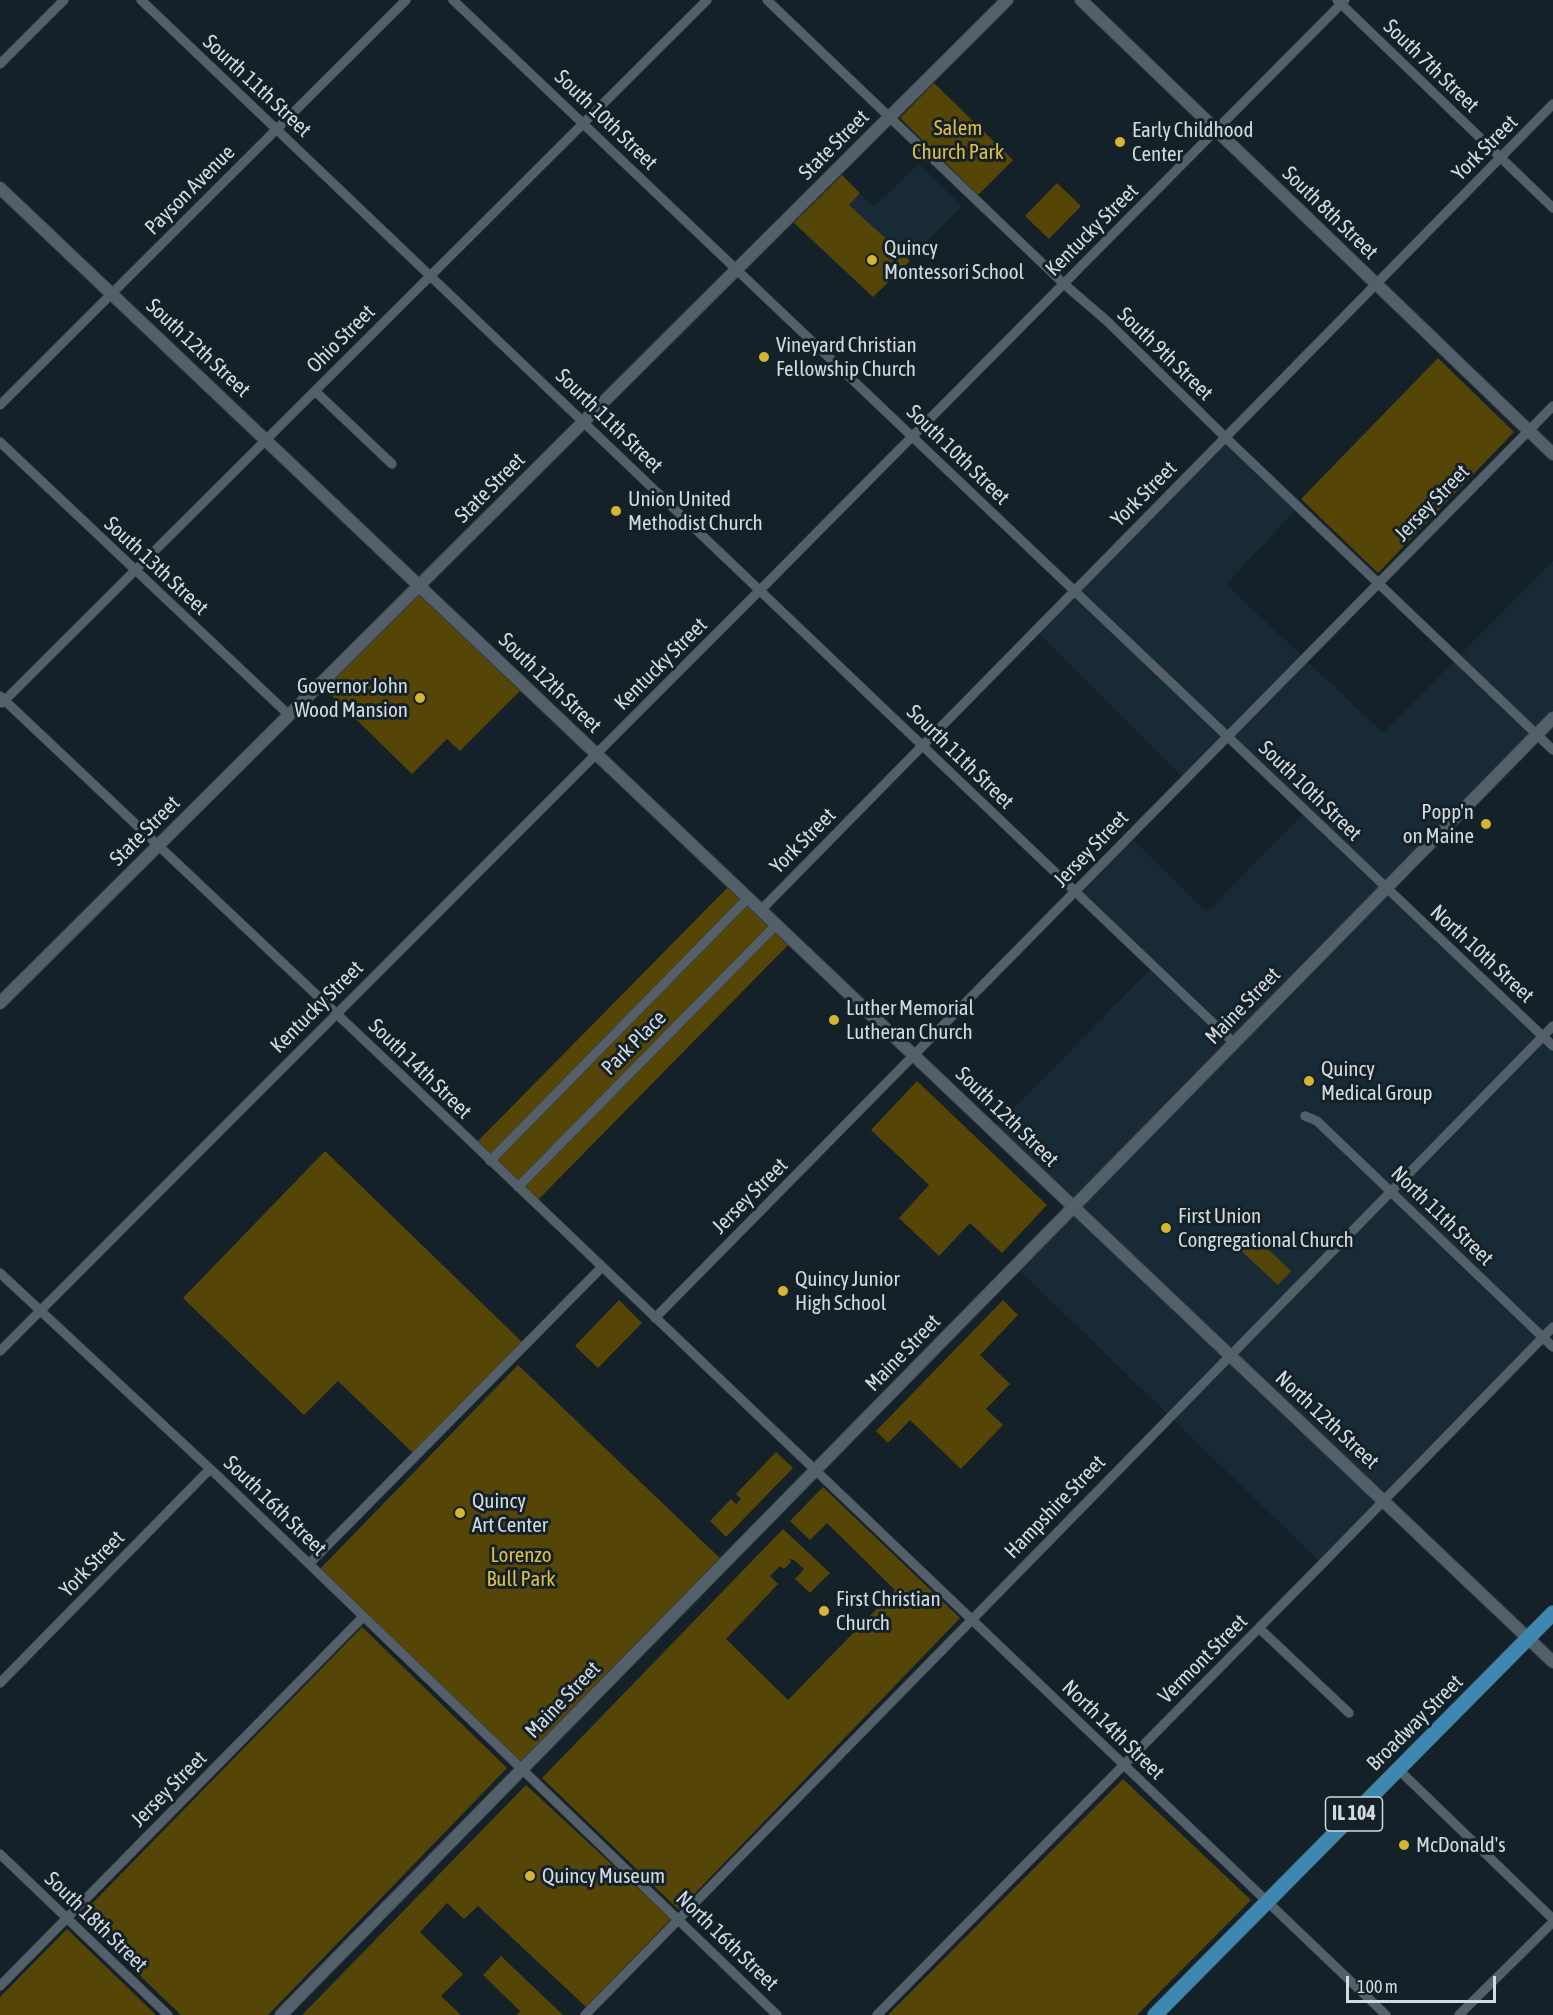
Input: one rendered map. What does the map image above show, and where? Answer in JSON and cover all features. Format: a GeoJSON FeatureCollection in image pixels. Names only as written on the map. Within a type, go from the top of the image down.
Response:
{"type":"FeatureCollection","features":[{"type":"Feature","properties":{"kind":"main road","name":"Broadway Street"},"geometry":{"type":"LineString","coordinates":[[1155,2015],[1553,1614]]}},
{"type":"Feature","properties":{"kind":"street"},"geometry":{"type":"LineString","coordinates":[[0,64],[64,0]]}},
{"type":"Feature","properties":{"kind":"street","name":"Sourth 11th Street"},"geometry":{"type":"LineString","coordinates":[[141,0],[1234,1043]]}},
{"type":"Feature","properties":{"kind":"street","name":"Payson Avenue"},"geometry":{"type":"LineString","coordinates":[[0,405],[406,0]]}},
{"type":"Feature","properties":{"kind":"street","name":"South 10th Street"},"geometry":{"type":"LineString","coordinates":[[453,0],[1386,888]]}},
{"type":"Feature","properties":{"kind":"street","name":"Ohio Street"},"geometry":{"type":"LineString","coordinates":[[1,700],[135,570],[707,0]]}},
{"type":"Feature","properties":{"kind":"street","name":"South 9th Street"},"geometry":{"type":"LineString","coordinates":[[767,0],[1064,284],[1107,321],[1225,437],[1553,750]]}},
{"type":"Feature","properties":{"kind":"street","name":"State Street"},"geometry":{"type":"LineString","coordinates":[[3,995],[158,846],[1007,0]]}},
{"type":"Feature","properties":{"kind":"street","name":"South 8th Street"},"geometry":{"type":"LineString","coordinates":[[1080,0],[1553,454]]}},
{"type":"Feature","properties":{"kind":"street","name":"Kentucky Street"},"geometry":{"type":"LineString","coordinates":[[0,1351],[913,437],[1216,131],[1341,1]]}},
{"type":"Feature","properties":{"kind":"street","name":"South 7th Street"},"geometry":{"type":"LineString","coordinates":[[1341,1],[1553,208]]}},
{"type":"Feature","properties":{"kind":"street","name":"York Street"},"geometry":{"type":"LineString","coordinates":[[761,910],[1553,104]]}},
{"type":"Feature","properties":{"kind":"street","name":"South 12th Street"},"geometry":{"type":"LineString","coordinates":[[0,188],[1073,1207]]}},
{"type":"Feature","properties":{"kind":"street"},"geometry":{"type":"LineString","coordinates":[[315,391],[392,464]]}},
{"type":"Feature","properties":{"kind":"street","name":"Jersey Street"},"geometry":{"type":"LineString","coordinates":[[655,1318],[1553,406]]}},
{"type":"Feature","properties":{"kind":"street","name":"South 13th Street"},"geometry":{"type":"LineString","coordinates":[[0,442],[289,715]]}},
{"type":"Feature","properties":{"kind":"street","name":"South 14th Street"},"geometry":{"type":"LineString","coordinates":[[1,700],[336,1014],[814,1471]]}},
{"type":"Feature","properties":{"kind":"street","name":"Maine Street"},"geometry":{"type":"LineString","coordinates":[[280,2015],[1553,718]]}},
{"type":"Feature","properties":{"kind":"street","name":"North 10th Street"},"geometry":{"type":"LineString","coordinates":[[1386,888],[1553,1046]]}},
{"type":"Feature","properties":{"kind":"street","name":"Park Place"},"geometry":{"type":"LineString","coordinates":[[489,1161],[748,898]]}},
{"type":"Feature","properties":{"kind":"street","name":"Park Place"},"geometry":{"type":"LineString","coordinates":[[518,1187],[776,925]]}},
{"type":"Feature","properties":{"kind":"street","name":"Hampshire Street"},"geometry":{"type":"LineString","coordinates":[[585,2015],[1553,1026]]}},
{"type":"Feature","properties":{"kind":"street","name":"North 11th Street"},"geometry":{"type":"LineString","coordinates":[[1305,1116],[1317,1121],[1553,1347]]}},
{"type":"Feature","properties":{"kind":"street","name":"North 12th Street"},"geometry":{"type":"LineString","coordinates":[[1073,1207],[1553,1662]]}},
{"type":"Feature","properties":{"kind":"street"},"geometry":{"type":"LineString","coordinates":[[309,1564],[601,1268]]}},
{"type":"Feature","properties":{"kind":"street","name":"South 16th Street"},"geometry":{"type":"LineString","coordinates":[[0,1273],[210,1469],[522,1769]]}},
{"type":"Feature","properties":{"kind":"street","name":"Vermont Street"},"geometry":{"type":"LineString","coordinates":[[877,2015],[1553,1327]]}},
{"type":"Feature","properties":{"kind":"street","name":"York Street"},"geometry":{"type":"LineString","coordinates":[[0,1683],[210,1469]]}},
{"type":"Feature","properties":{"kind":"street","name":"North 14th Street"},"geometry":{"type":"LineString","coordinates":[[814,1471],[1386,2015]]}},
{"type":"Feature","properties":{"kind":"street","name":"Jersey Street"},"geometry":{"type":"LineString","coordinates":[[0,1986],[363,1617]]}},
{"type":"Feature","properties":{"kind":"street"},"geometry":{"type":"LineString","coordinates":[[1259,1628],[1349,1713]]}},
{"type":"Feature","properties":{"kind":"street","name":"North 16th Street"},"geometry":{"type":"LineString","coordinates":[[522,1769],[777,2015]]}},
{"type":"Feature","properties":{"kind":"street"},"geometry":{"type":"LineString","coordinates":[[1399,1770],[1553,1921],[1459,2015]]}},
{"type":"Feature","properties":{"kind":"street","name":"South 18th Street"},"geometry":{"type":"LineString","coordinates":[[0,1854],[168,2015]]}},
{"type":"Feature","properties":{"kind":"shaded area","name":"Quincy Montessori School"},"geometry":{"type":"Polygon","coordinates":[[[919,164],[962,206],[873,297],[794,223],[842,175],[873,207],[919,164]]]}},
{"type":"Feature","properties":{"kind":"shaded area"},"geometry":{"type":"Polygon","coordinates":[[[1225,437],[1299,507],[1226,584],[1383,733],[1553,561],[1553,718],[1386,888],[1553,1046],[1553,1327],[1322,1564],[1015,1266],[1073,1207],[992,1130],[1153,967],[1075,892],[1129,836],[1207,912],[1306,811],[1227,737],[1185,779],[1035,630],[1225,437]]]}},
{"type":"Feature","properties":{"kind":"green space","name":"Salem Church Park"},"geometry":{"type":"Polygon","coordinates":[[[934,83],[1013,160],[978,195],[900,118],[934,83]]]}},
{"type":"Feature","properties":{"kind":"green space","name":"Quincy Montessori School"},"geometry":{"type":"Polygon","coordinates":[[[842,175],[860,193],[849,205],[910,261],[873,297],[794,223],[842,175]]]}},
{"type":"Feature","properties":{"kind":"green space"},"geometry":{"type":"Polygon","coordinates":[[[1057,183],[1081,206],[1049,239],[1025,216],[1057,183]]]}},
{"type":"Feature","properties":{"kind":"green space"},"geometry":{"type":"Polygon","coordinates":[[[1438,358],[1514,432],[1378,573],[1301,499],[1438,358]]]}},
{"type":"Feature","properties":{"kind":"green space"},"geometry":{"type":"Polygon","coordinates":[[[418,589],[521,690],[460,751],[447,739],[412,774],[323,687],[418,589]]]}},
{"type":"Feature","properties":{"kind":"green space"},"geometry":{"type":"Polygon","coordinates":[[[732,883],[793,940],[534,1204],[474,1145],[732,883]]]}},
{"type":"Feature","properties":{"kind":"green space"},"geometry":{"type":"Polygon","coordinates":[[[917,1081],[1047,1205],[1002,1253],[970,1223],[939,1256],[899,1218],[929,1185],[871,1130],[917,1081]]]}},
{"type":"Feature","properties":{"kind":"green space"},"geometry":{"type":"Polygon","coordinates":[[[325,1151],[522,1342],[413,1453],[338,1381],[304,1415],[183,1298],[325,1151]]]}},
{"type":"Feature","properties":{"kind":"green space"},"geometry":{"type":"Polygon","coordinates":[[[1251,1233],[1291,1271],[1278,1285],[1237,1247],[1251,1233]]]}},
{"type":"Feature","properties":{"kind":"green space"},"geometry":{"type":"Polygon","coordinates":[[[619,1300],[642,1323],[598,1368],[575,1346],[619,1300]]]}},
{"type":"Feature","properties":{"kind":"green space"},"geometry":{"type":"Polygon","coordinates":[[[1003,1300],[1018,1315],[980,1355],[1010,1384],[986,1409],[1003,1425],[961,1469],[910,1420],[888,1443],[876,1431],[1003,1300]]]}},
{"type":"Feature","properties":{"kind":"green space","name":"Lorenzo Bull Park"},"geometry":{"type":"Polygon","coordinates":[[[518,1365],[724,1562],[523,1770],[318,1571],[518,1365]]]}},
{"type":"Feature","properties":{"kind":"green space"},"geometry":{"type":"Polygon","coordinates":[[[776,1452],[793,1468],[726,1537],[710,1521],[731,1499],[736,1504],[741,1499],[736,1494],[776,1452]]]}},
{"type":"Feature","properties":{"kind":"green space"},"geometry":{"type":"Polygon","coordinates":[[[823,1487],[960,1618],[679,1910],[542,1778],[783,1529],[830,1573],[810,1593],[795,1579],[804,1569],[794,1560],[789,1559],[791,1562],[784,1569],[780,1566],[770,1576],[778,1584],[726,1639],[788,1700],[895,1590],[827,1523],[810,1540],[790,1521],[823,1487]]]}},
{"type":"Feature","properties":{"kind":"green space"},"geometry":{"type":"Polygon","coordinates":[[[362,1627],[507,1768],[268,2015],[181,2015],[79,1917],[362,1627]]]}},
{"type":"Feature","properties":{"kind":"green space"},"geometry":{"type":"Polygon","coordinates":[[[1123,1779],[1251,1900],[1137,2015],[888,2015],[1123,1779]]]}},
{"type":"Feature","properties":{"kind":"green space"},"geometry":{"type":"Polygon","coordinates":[[[526,1785],[671,1919],[586,2007],[478,1906],[464,1919],[447,1903],[420,1932],[463,1974],[441,1996],[461,2015],[302,2015],[526,1785]]]}},
{"type":"Feature","properties":{"kind":"green space"},"geometry":{"type":"Polygon","coordinates":[[[67,1929],[156,2015],[0,2015],[0,1997],[67,1929]]]}},
{"type":"Feature","properties":{"kind":"green space"},"geometry":{"type":"Polygon","coordinates":[[[501,1956],[563,2015],[517,2015],[520,2011],[483,1975],[501,1956]]]}},
{"type":"Feature","properties":{"kind":"place","name":"Early Childhood Center"},"geometry":{"type":"Point","coordinates":[1120,142]}},
{"type":"Feature","properties":{"kind":"place","name":"Quincy Montessori School"},"geometry":{"type":"Point","coordinates":[872,260]}},
{"type":"Feature","properties":{"kind":"place","name":"Vineyard Christian Fellowship Church"},"geometry":{"type":"Point","coordinates":[764,357]}},
{"type":"Feature","properties":{"kind":"place","name":"Union United Methodist Church"},"geometry":{"type":"Point","coordinates":[616,511]}},
{"type":"Feature","properties":{"kind":"place","name":"Governor John Wood Mansion"},"geometry":{"type":"Point","coordinates":[420,698]}},
{"type":"Feature","properties":{"kind":"place","name":"Popp'n on Maine"},"geometry":{"type":"Point","coordinates":[1486,824]}},
{"type":"Feature","properties":{"kind":"place","name":"Luther Memorial Lutheran Church"},"geometry":{"type":"Point","coordinates":[834,1020]}},
{"type":"Feature","properties":{"kind":"place","name":"Quincy Medical Group"},"geometry":{"type":"Point","coordinates":[1309,1081]}},
{"type":"Feature","properties":{"kind":"place","name":"First Union Congregational Church"},"geometry":{"type":"Point","coordinates":[1166,1228]}},
{"type":"Feature","properties":{"kind":"place","name":"Quincy Junior High School"},"geometry":{"type":"Point","coordinates":[783,1291]}},
{"type":"Feature","properties":{"kind":"place","name":"Quincy Art Center"},"geometry":{"type":"Point","coordinates":[460,1513]}},
{"type":"Feature","properties":{"kind":"place","name":"First Christian Church"},"geometry":{"type":"Point","coordinates":[824,1611]}},
{"type":"Feature","properties":{"kind":"place","name":"McDonald's"},"geometry":{"type":"Point","coordinates":[1404,1845]}},
{"type":"Feature","properties":{"kind":"place","name":"Quincy Museum"},"geometry":{"type":"Point","coordinates":[530,1876]}}]}
